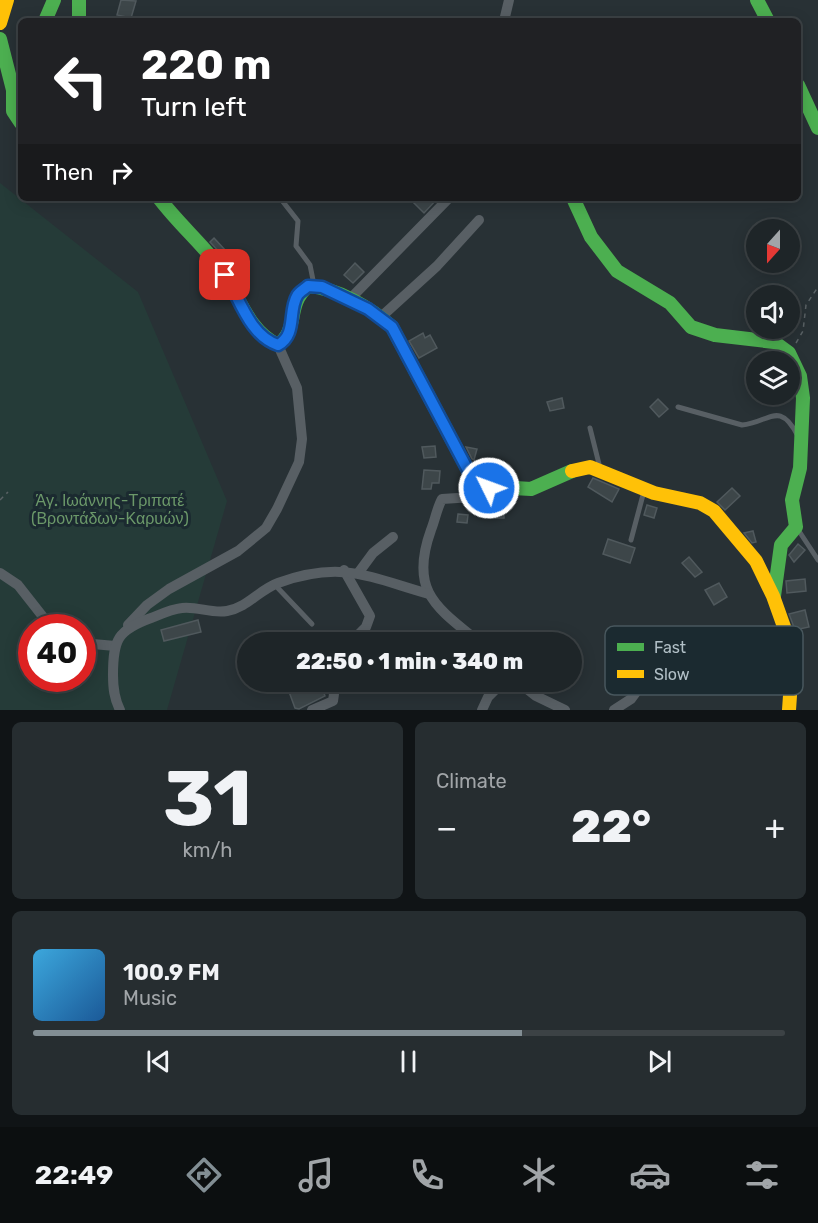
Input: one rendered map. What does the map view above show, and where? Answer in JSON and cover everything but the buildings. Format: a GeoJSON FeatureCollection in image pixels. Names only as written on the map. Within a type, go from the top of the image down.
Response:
{"type":"FeatureCollection","features":[{"type":"Feature","properties":{"kind":"street"},"geometry":{"type":"LineString","coordinates":[[0,23],[8,0]]}},
{"type":"Feature","properties":{"kind":"street"},"geometry":{"type":"LineString","coordinates":[[46,18],[54,0]]}},
{"type":"Feature","properties":{"kind":"street"},"geometry":{"type":"LineString","coordinates":[[79,0],[79,18]]}},
{"type":"Feature","properties":{"kind":"street"},"geometry":{"type":"LineString","coordinates":[[505,18],[509,0]]}},
{"type":"Feature","properties":{"kind":"street"},"geometry":{"type":"LineString","coordinates":[[756,0],[766,18]]}},
{"type":"Feature","properties":{"kind":"street"},"geometry":{"type":"LineString","coordinates":[[0,39],[13,90],[13,111],[18,118]]}},
{"type":"Feature","properties":{"kind":"street"},"geometry":{"type":"LineString","coordinates":[[801,91],[818,128]]}},
{"type":"Feature","properties":{"kind":"street"},"geometry":{"type":"LineString","coordinates":[[120,710],[113,685],[115,646],[124,630],[137,614],[169,589],[238,551],[266,528],[299,462],[302,445],[297,388],[278,345],[263,337],[256,329],[225,275],[162,201]]}},
{"type":"Feature","properties":{"kind":"street"},"geometry":{"type":"LineString","coordinates":[[349,300],[446,201]]}},
{"type":"Feature","properties":{"kind":"street"},"geometry":{"type":"LineString","coordinates":[[574,201],[596,245],[625,277],[670,303],[696,329],[715,335],[774,342],[786,351]]}},
{"type":"Feature","properties":{"kind":"street"},"geometry":{"type":"LineString","coordinates":[[381,317],[437,267],[479,219]]}},
{"type":"Feature","properties":{"kind":"street"},"geometry":{"type":"LineString","coordinates":[[278,345],[284,341],[290,330],[297,296],[308,286],[314,285],[381,317],[399,337],[461,458],[481,486],[507,490],[531,489],[578,469],[590,467],[645,489],[700,503],[714,512],[756,561],[773,596],[784,626]]}},
{"type":"Feature","properties":{"kind":"street"},"geometry":{"type":"LineString","coordinates":[[773,596],[782,545],[796,527],[792,500],[800,468],[802,386],[800,381]]}},
{"type":"Feature","properties":{"kind":"street"},"geometry":{"type":"LineString","coordinates":[[466,632],[441,612],[429,594],[422,562],[440,502],[444,498],[473,496],[481,486]]}},
{"type":"Feature","properties":{"kind":"street"},"geometry":{"type":"LineString","coordinates":[[359,572],[373,553],[393,537]]}},
{"type":"Feature","properties":{"kind":"street"},"geometry":{"type":"LineString","coordinates":[[124,630],[180,608],[219,612],[237,608],[250,603],[274,585],[317,573],[344,570],[359,572],[429,594]]}},
{"type":"Feature","properties":{"kind":"street"},"geometry":{"type":"LineString","coordinates":[[344,570],[370,616],[366,627],[361,632]]}},
{"type":"Feature","properties":{"kind":"street"},"geometry":{"type":"LineString","coordinates":[[0,573],[17,584],[41,614]]}},
{"type":"Feature","properties":{"kind":"street"},"geometry":{"type":"LineString","coordinates":[[96,644],[115,646]]}},
{"type":"Feature","properties":{"kind":"street"},"geometry":{"type":"LineString","coordinates":[[312,710],[333,701],[333,692]]}},
{"type":"Feature","properties":{"kind":"street"},"geometry":{"type":"LineString","coordinates":[[482,710],[493,692]]}},
{"type":"Feature","properties":{"kind":"street"},"geometry":{"type":"LineString","coordinates":[[531,692],[565,710]]}},
{"type":"Feature","properties":{"kind":"street"},"geometry":{"type":"LineString","coordinates":[[614,710],[634,695]]}},
{"type":"Feature","properties":{"kind":"street"},"geometry":{"type":"LineString","coordinates":[[789,710],[790,695]]}},
{"type":"Feature","properties":{"kind":"lane"},"geometry":{"type":"LineString","coordinates":[[282,201],[298,221],[296,246],[310,265],[314,285]]}},
{"type":"Feature","properties":{"kind":"lane"},"geometry":{"type":"LineString","coordinates":[[678,407],[742,425],[751,424],[760,418],[784,417],[789,420],[800,440]]}},
{"type":"Feature","properties":{"kind":"lane"},"geometry":{"type":"LineString","coordinates":[[590,428],[601,470]]}},
{"type":"Feature","properties":{"kind":"lane"},"geometry":{"type":"LineString","coordinates":[[631,540],[645,489]]}},
{"type":"Feature","properties":{"kind":"lane"},"geometry":{"type":"LineString","coordinates":[[796,527],[818,560]]}},
{"type":"Feature","properties":{"kind":"lane"},"geometry":{"type":"LineString","coordinates":[[274,585],[312,624]]}},
{"type":"Feature","properties":{"kind":"path"},"geometry":{"type":"LineString","coordinates":[[795,351],[802,331],[805,309],[818,287]]}},
{"type":"Feature","properties":{"kind":"path"},"geometry":{"type":"LineString","coordinates":[[0,500],[8,492]]}},
{"type":"Feature","properties":{"kind":"green space","name":"Άγ. Ιωάννης-Τριπατέ (Βροντάδων-Καρυών)"},"geometry":{"type":"Polygon","coordinates":[[[0,183],[18,197],[18,201],[23,201],[138,292],[227,501],[167,710],[0,710],[0,183]]]}},
{"type":"Feature","properties":{"kind":"traffic: fast"},"geometry":{"type":"LineString","coordinates":[[46,18],[54,0]]}},
{"type":"Feature","properties":{"kind":"traffic: fast"},"geometry":{"type":"LineString","coordinates":[[79,0],[79,18]]}},
{"type":"Feature","properties":{"kind":"traffic: fast"},"geometry":{"type":"LineString","coordinates":[[757,0],[766,18]]}},
{"type":"Feature","properties":{"kind":"traffic: fast"},"geometry":{"type":"LineString","coordinates":[[0,39],[13,90],[13,111],[18,118]]}},
{"type":"Feature","properties":{"kind":"traffic: fast"},"geometry":{"type":"LineString","coordinates":[[801,91],[818,128]]}},
{"type":"Feature","properties":{"kind":"traffic: fast"},"geometry":{"type":"LineString","coordinates":[[161,201],[218,265],[258,330],[278,345],[289,331],[297,301],[308,286],[353,300],[392,327],[470,474],[481,486],[531,489],[572,471]]}},
{"type":"Feature","properties":{"kind":"traffic: fast"},"geometry":{"type":"LineString","coordinates":[[574,201],[591,237],[617,271],[670,303],[691,327],[715,335],[774,342],[789,353],[800,376],[803,398],[800,468],[792,500],[796,527],[781,545],[774,596]]}},
{"type":"Feature","properties":{"kind":"traffic: slow"},"geometry":{"type":"LineString","coordinates":[[0,23],[7,0]]}},
{"type":"Feature","properties":{"kind":"traffic: slow"},"geometry":{"type":"LineString","coordinates":[[572,471],[590,467],[654,493],[700,503],[714,511],[756,561],[773,596],[784,626]]}},
{"type":"Feature","properties":{"kind":"traffic: slow"},"geometry":{"type":"LineString","coordinates":[[789,710],[790,695]]}},
{"type":"Feature","properties":{"kind":"route"},"geometry":{"type":"LineString","coordinates":[[225,275],[241,301],[249,321],[263,337],[278,345],[284,341],[290,330],[297,296],[308,286],[322,287],[381,317],[399,337],[470,474],[481,486],[489,488]]}}]}
